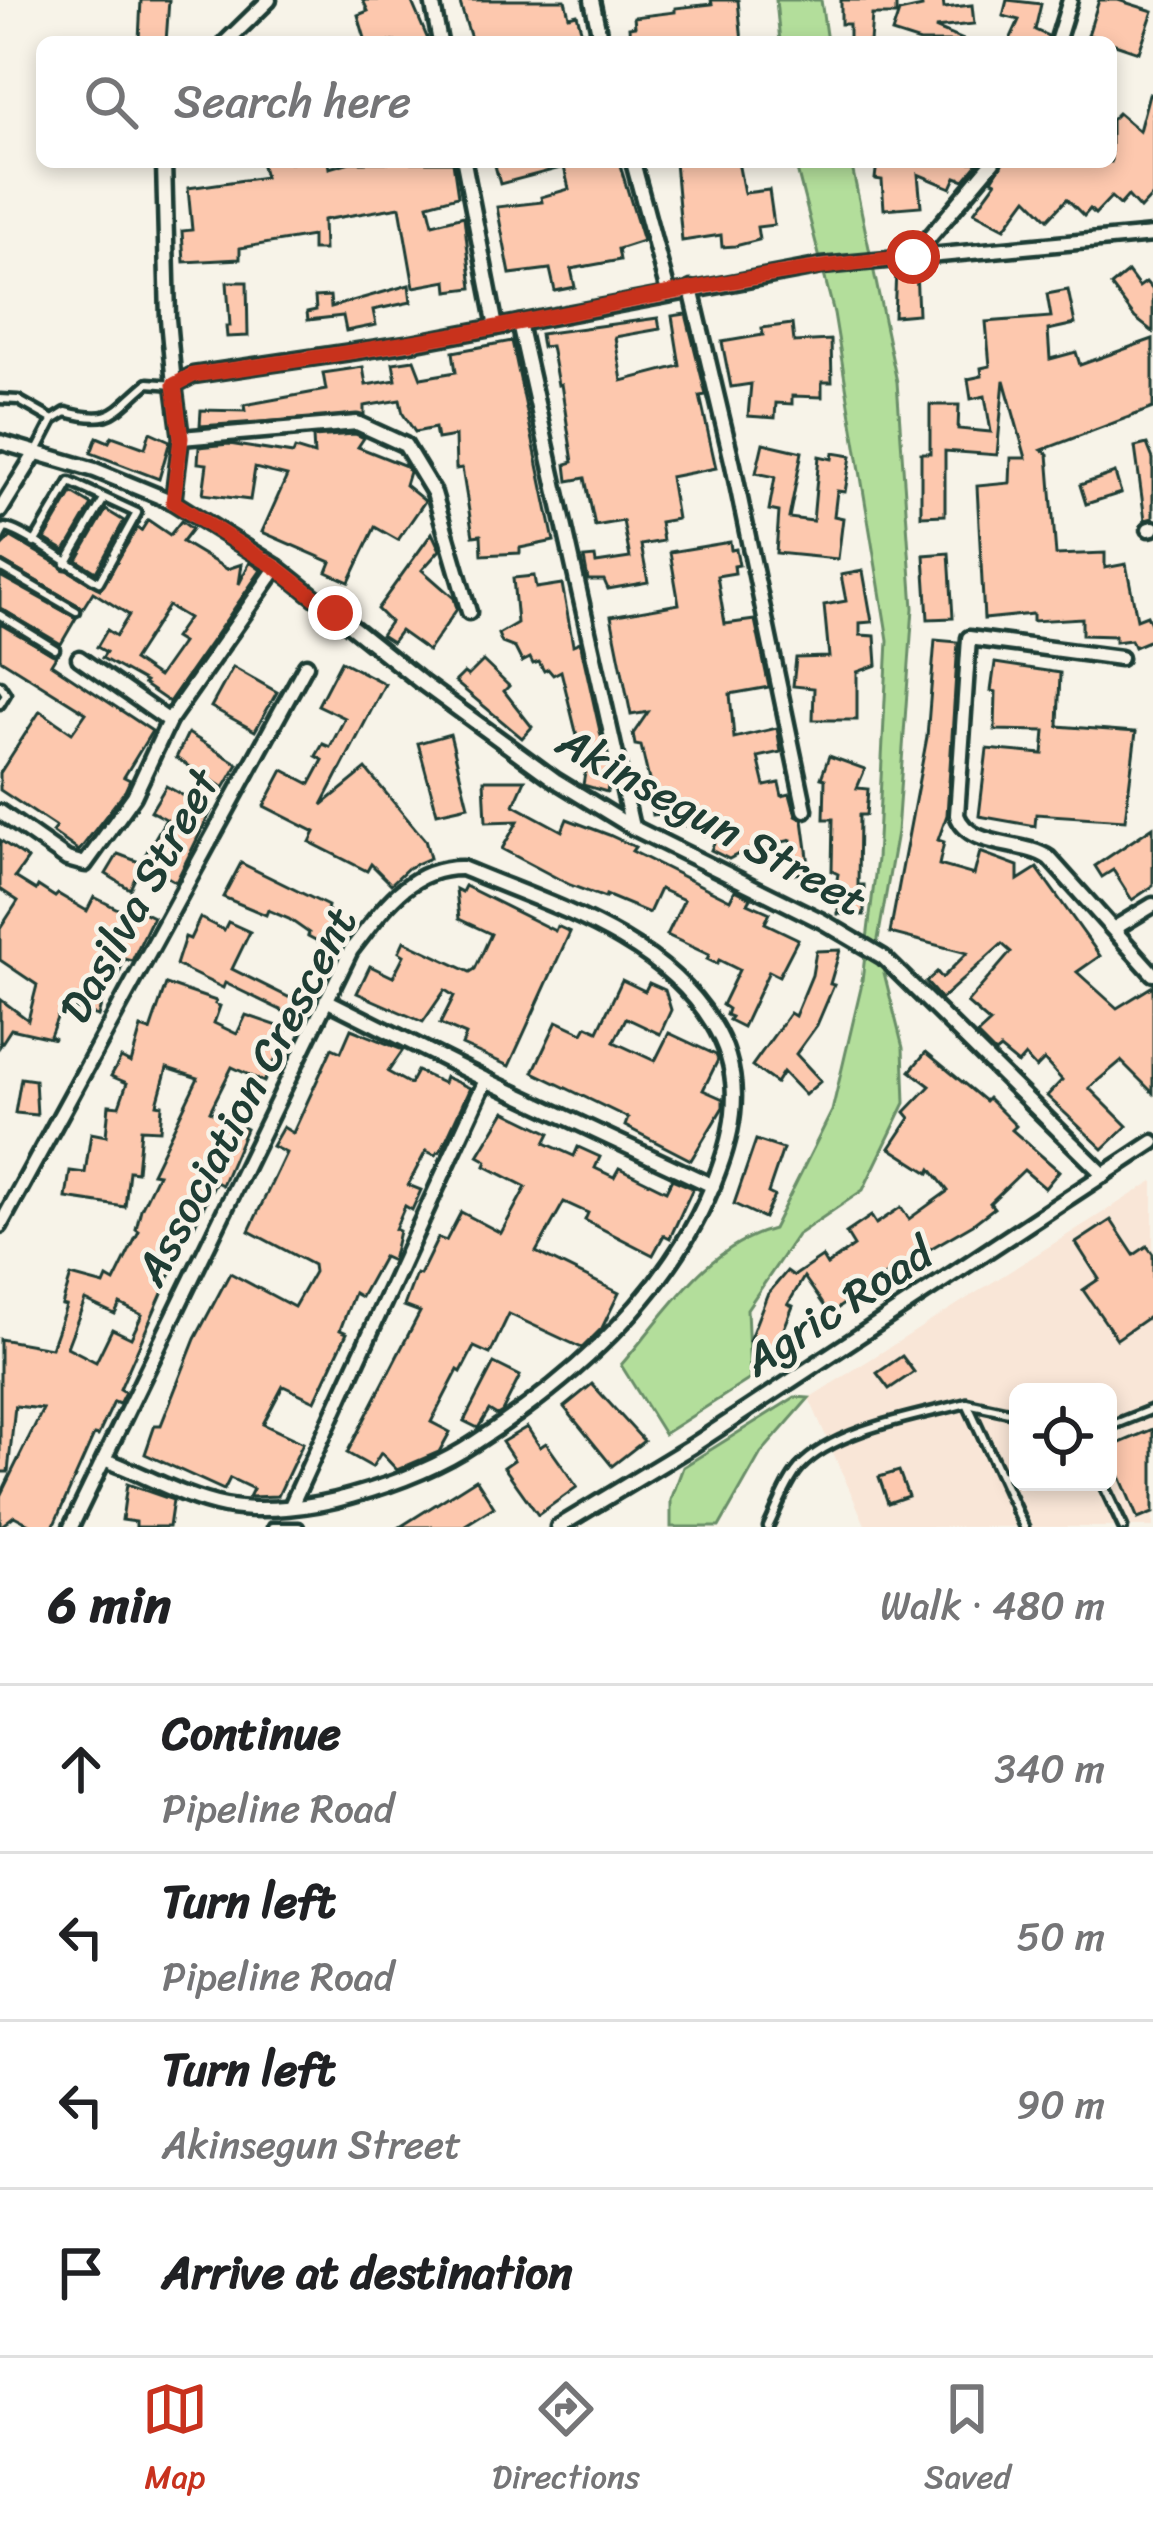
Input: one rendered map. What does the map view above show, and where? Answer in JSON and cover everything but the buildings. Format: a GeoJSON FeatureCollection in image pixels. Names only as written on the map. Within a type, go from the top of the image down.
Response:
{"type":"FeatureCollection","features":[{"type":"Feature","properties":{"kind":"street"},"geometry":{"type":"LineString","coordinates":[[232,36],[269,0]]}},
{"type":"Feature","properties":{"kind":"street"},"geometry":{"type":"LineString","coordinates":[[432,0],[439,36]]}},
{"type":"Feature","properties":{"kind":"street"},"geometry":{"type":"LineString","coordinates":[[592,0],[600,36]]}},
{"type":"Feature","properties":{"kind":"street"},"geometry":{"type":"LineString","coordinates":[[1059,36],[1070,0]]}},
{"type":"Feature","properties":{"kind":"street"},"geometry":{"type":"LineString","coordinates":[[164,168],[168,320],[181,438],[173,502]]}},
{"type":"Feature","properties":{"kind":"street"},"geometry":{"type":"LineString","coordinates":[[465,168],[496,327]]}},
{"type":"Feature","properties":{"kind":"street"},"geometry":{"type":"LineString","coordinates":[[635,168],[668,292]]}},
{"type":"Feature","properties":{"kind":"street"},"geometry":{"type":"LineString","coordinates":[[913,257],[989,168]]}},
{"type":"Feature","properties":{"kind":"street"},"geometry":{"type":"LineString","coordinates":[[174,385],[193,375],[496,327],[822,266],[1153,235]]}},
{"type":"Feature","properties":{"kind":"street"},"geometry":{"type":"LineString","coordinates":[[691,289],[805,810]]}},
{"type":"Feature","properties":{"kind":"street"},"geometry":{"type":"LineString","coordinates":[[519,323],[632,827]]}},
{"type":"Feature","properties":{"kind":"street"},"geometry":{"type":"LineString","coordinates":[[181,438],[357,423],[405,445],[434,493],[469,612]]}},
{"type":"Feature","properties":{"kind":"street","name":"Akinsegun Street"},"geometry":{"type":"LineString","coordinates":[[0,442],[95,470],[173,502],[277,568],[555,780],[632,827],[883,957],[1104,1175]]}},
{"type":"Feature","properties":{"kind":"street"},"geometry":{"type":"LineString","coordinates":[[0,511],[35,454]]}},
{"type":"Feature","properties":{"kind":"street"},"geometry":{"type":"LineString","coordinates":[[0,812],[67,859],[85,864],[134,796],[169,721],[277,568]]}},
{"type":"Feature","properties":{"kind":"street"},"geometry":{"type":"LineString","coordinates":[[1120,658],[969,638],[957,815],[962,827],[974,835],[1036,849],[1049,858],[1153,974]]}},
{"type":"Feature","properties":{"kind":"street"},"geometry":{"type":"LineString","coordinates":[[79,658],[169,721]]}},
{"type":"Feature","properties":{"kind":"street","name":"Dasilva Street"},"geometry":{"type":"LineString","coordinates":[[0,1226],[306,665]]}},
{"type":"Feature","properties":{"kind":"street","name":"Association Crescent"},"geometry":{"type":"LineString","coordinates":[[71,1527],[351,950],[394,896],[440,868],[462,868],[638,945],[685,987],[724,1044],[736,1101],[733,1131],[696,1227],[670,1267],[629,1316],[560,1380],[474,1444],[423,1471],[349,1497],[291,1506],[226,1506],[106,1460]]}},
{"type":"Feature","properties":{"kind":"street"},"geometry":{"type":"LineString","coordinates":[[1115,928],[1153,905]]}},
{"type":"Feature","properties":{"kind":"street"},"geometry":{"type":"LineString","coordinates":[[326,1000],[713,1186]]}},
{"type":"Feature","properties":{"kind":"street"},"geometry":{"type":"LineString","coordinates":[[291,1506],[486,1080]]}},
{"type":"Feature","properties":{"kind":"street","name":"Agric Road"},"geometry":{"type":"LineString","coordinates":[[558,1527],[692,1446],[1153,1142]]}},
{"type":"Feature","properties":{"kind":"lane"},"geometry":{"type":"LineString","coordinates":[[35,454],[53,420],[66,412],[95,420],[118,410],[148,382],[174,385]]}},
{"type":"Feature","properties":{"kind":"lane"},"geometry":{"type":"LineString","coordinates":[[0,399],[18,400],[53,420]]}},
{"type":"Feature","properties":{"kind":"lane"},"geometry":{"type":"LineString","coordinates":[[0,536],[5,528],[15,529],[34,543],[66,564],[99,582],[137,513],[70,482],[34,543]]}},
{"type":"Feature","properties":{"kind":"lane"},"geometry":{"type":"LineString","coordinates":[[66,564],[104,498]]}},
{"type":"Feature","properties":{"kind":"lane"},"geometry":{"type":"LineString","coordinates":[[0,567],[76,611]]}},
{"type":"Feature","properties":{"kind":"lane"},"geometry":{"type":"LineString","coordinates":[[0,615],[55,649]]}},
{"type":"Feature","properties":{"kind":"lane"},"geometry":{"type":"LineString","coordinates":[[0,685],[6,694],[0,704]]}},
{"type":"Feature","properties":{"kind":"lane"},"geometry":{"type":"LineString","coordinates":[[967,1402],[1024,1527]]}},
{"type":"Feature","properties":{"kind":"lane"},"geometry":{"type":"LineString","coordinates":[[768,1527],[799,1468],[859,1432],[967,1402],[1009,1412]]}},
{"type":"Feature","properties":{"kind":"lane"},"geometry":{"type":"LineString","coordinates":[[1117,1423],[1153,1409]]}},
{"type":"Feature","properties":{"kind":"lane"},"geometry":{"type":"LineString","coordinates":[[1002,1476],[1009,1472]]}},
{"type":"Feature","properties":{"kind":"lane"},"geometry":{"type":"LineString","coordinates":[[1106,1491],[1123,1527]]}},
{"type":"Feature","properties":{"kind":"lane"},"geometry":{"type":"LineString","coordinates":[[272,1527],[299,1527]]}},
{"type":"Feature","properties":{"kind":"shaded area"},"geometry":{"type":"Polygon","coordinates":[[[1153,1181],[1153,1527],[866,1527],[809,1398],[1153,1181]]]}},
{"type":"Feature","properties":{"kind":"green space"},"geometry":{"type":"Polygon","coordinates":[[[776,0],[821,0],[826,36],[779,36],[776,0]]]}},
{"type":"Feature","properties":{"kind":"green space"},"geometry":{"type":"Polygon","coordinates":[[[797,168],[852,168],[897,382],[913,608],[897,832],[877,945],[903,1048],[905,1103],[863,1190],[797,1235],[747,1309],[750,1379],[664,1434],[621,1365],[707,1266],[727,1250],[773,1229],[832,1111],[861,988],[877,859],[888,640],[834,313],[797,168]]]}},
{"type":"Feature","properties":{"kind":"green space"},"geometry":{"type":"Polygon","coordinates":[[[795,1397],[809,1398],[761,1453],[719,1527],[671,1527],[671,1500],[683,1467],[795,1397]]]}},
{"type":"Feature","properties":{"kind":"route"},"geometry":{"type":"LineString","coordinates":[[335,613],[277,568],[173,502],[181,438],[174,385],[193,375],[406,344],[668,292],[822,266],[913,257]]}}]}
